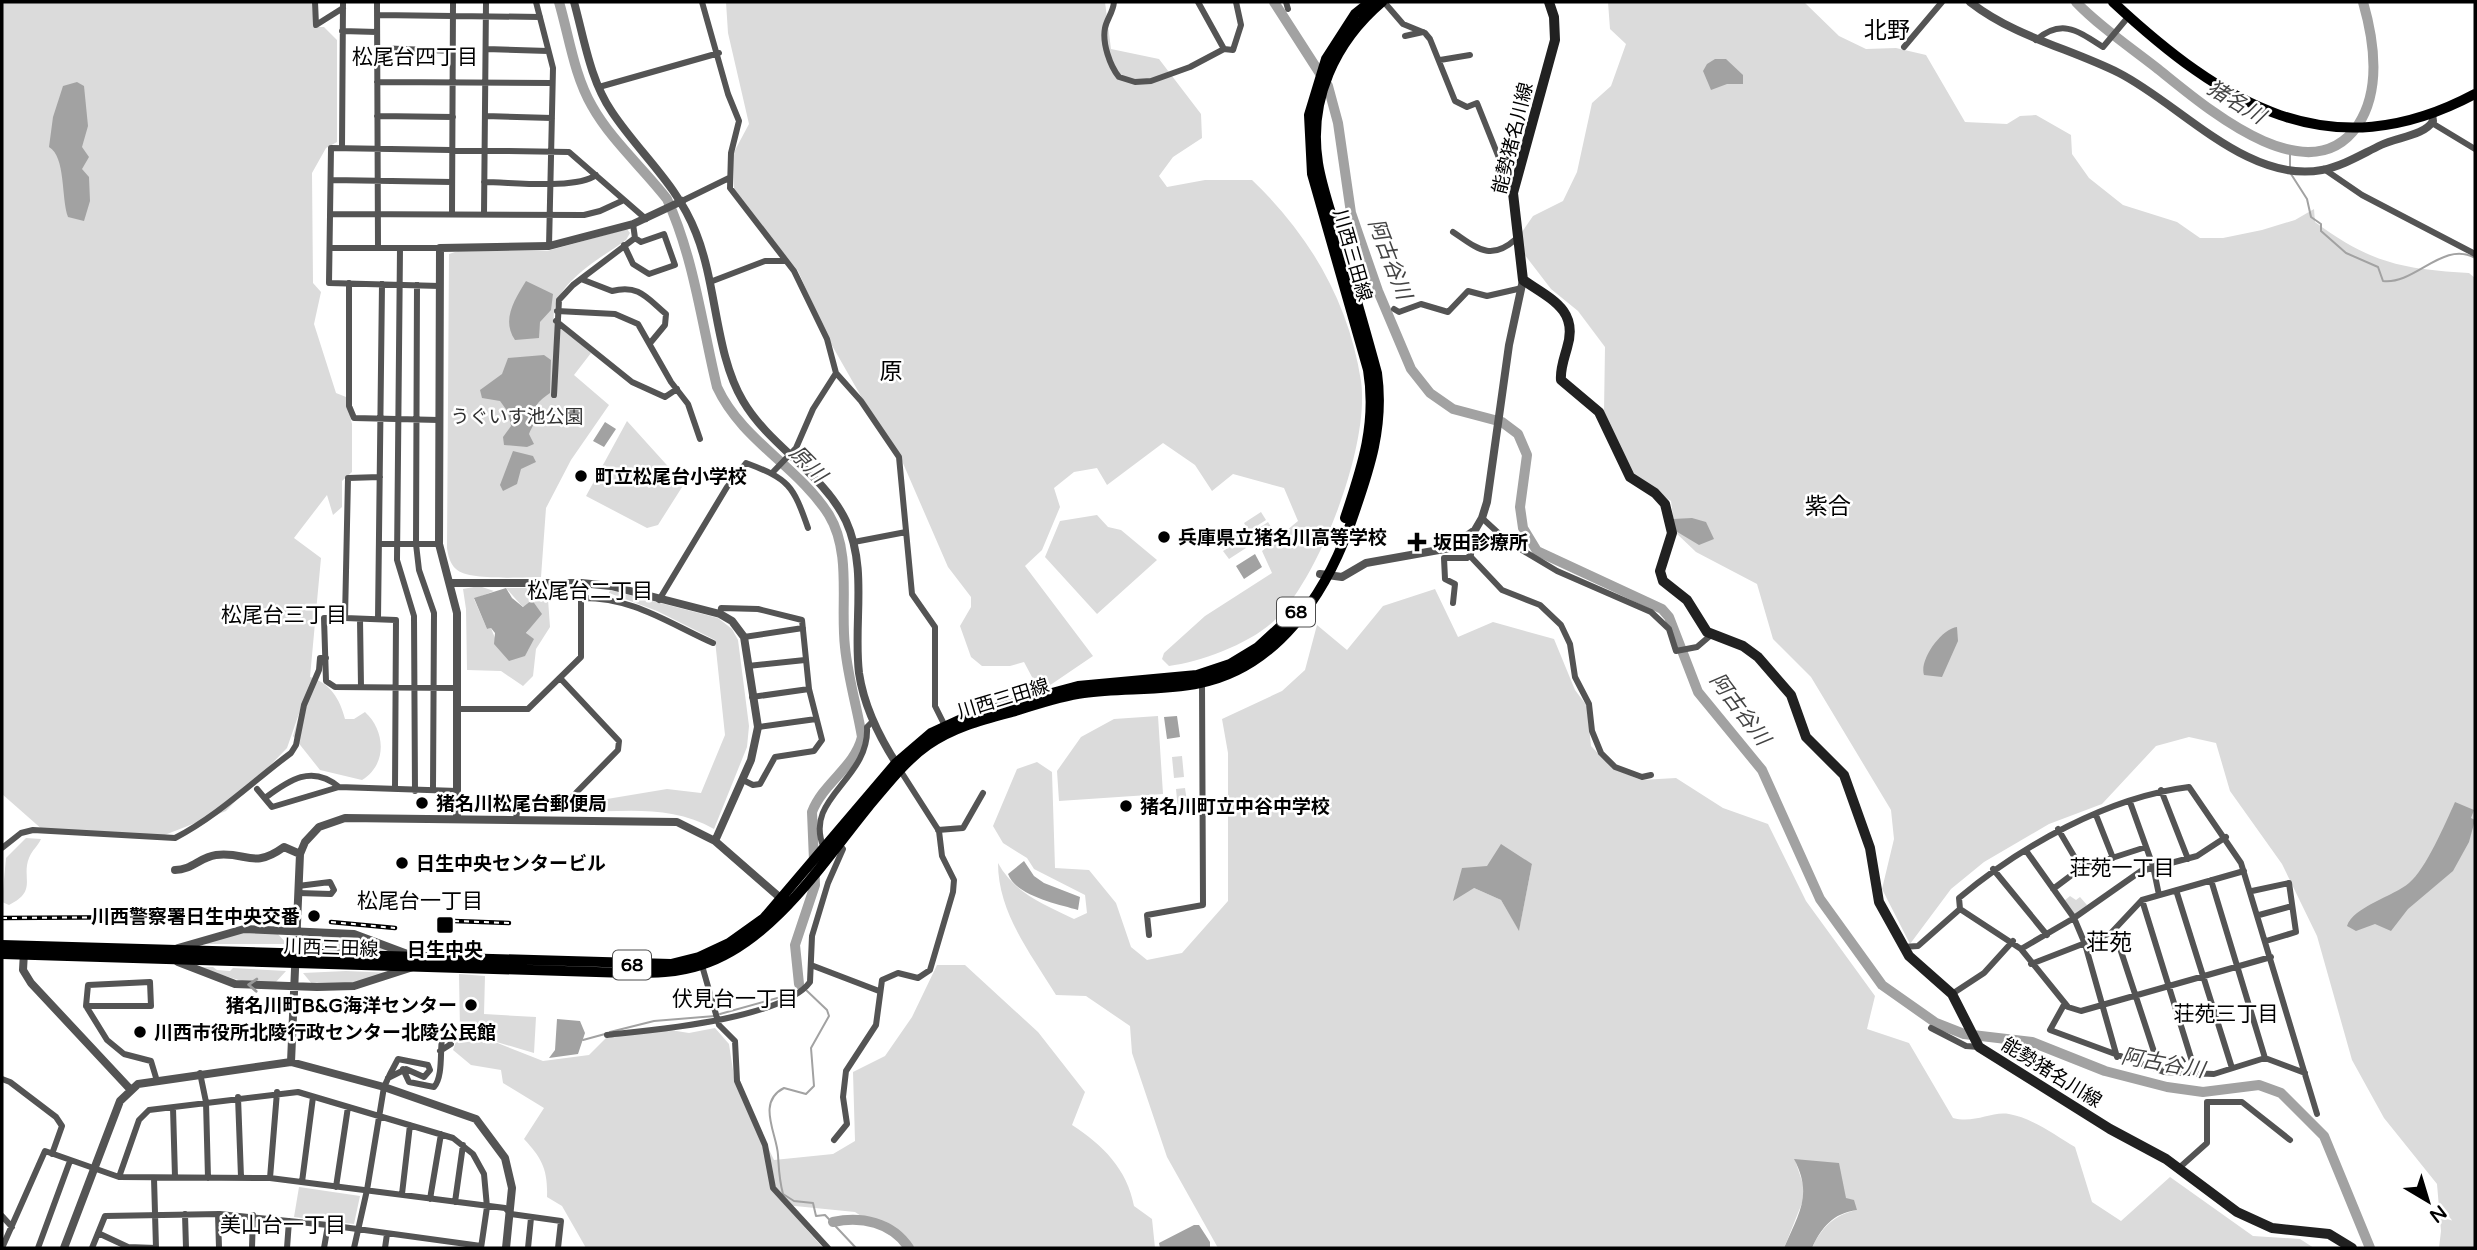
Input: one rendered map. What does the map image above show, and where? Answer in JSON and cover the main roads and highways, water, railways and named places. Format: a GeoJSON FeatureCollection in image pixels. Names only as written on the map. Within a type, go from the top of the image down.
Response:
{"type":"FeatureCollection","features":[{"type":"Feature","properties":{"kind":"main road","name":"川西三田線"},"geometry":{"type":"LineString","coordinates":[[898,766],[926,746],[971,723],[1081,693],[1200,679],[1245,665],[1268,650],[1308,608],[1338,540],[1365,461],[1371,430],[1372,394],[1368,370],[1312,174],[1309,115],[1317,82],[1355,14],[1370,2]]}},
{"type":"Feature","properties":{"kind":"main road","name":"川西三田線"},"geometry":{"type":"LineString","coordinates":[[1324,575],[1344,541],[1370,470],[1379,426],[1380,397],[1371,349],[1318,163],[1316,126],[1328,63],[1348,35],[1383,2]]}},
{"type":"Feature","properties":{"kind":"main road","name":"能勢猪名川線"},"geometry":{"type":"LineString","coordinates":[[1549,2],[1555,17],[1555,40],[1513,193],[1522,284],[1562,309],[1570,320],[1572,333],[1561,370],[1561,380],[1598,412],[1630,477],[1659,496],[1665,504],[1672,533],[1661,577],[1688,600],[1702,626],[1712,635],[1744,646],[1758,657],[1791,695],[1797,722],[1805,737],[1844,775],[1870,848],[1876,893],[1903,947],[1952,995],[1977,1046],[2179,1168],[2224,1204],[2250,1219],[2282,1230],[2329,1234],[2352,1248]]}},
{"type":"Feature","properties":{"kind":"main road"},"geometry":{"type":"LineString","coordinates":[[2113,2],[2126,20],[2199,73],[2235,97],[2268,113],[2332,127],[2382,126],[2432,119],[2475,94]]}},
{"type":"Feature","properties":{"kind":"main road","name":"川西三田線"},"geometry":{"type":"LineString","coordinates":[[2,945],[24,950],[416,962],[649,966],[700,961],[753,937],[918,742],[945,726],[970,715],[1078,686],[1200,679]]}},
{"type":"Feature","properties":{"kind":"main road","name":"川西三田線"},"geometry":{"type":"LineString","coordinates":[[2,954],[24,950]]}},
{"type":"Feature","properties":{"kind":"waterway","name":"原川"},"geometry":{"type":"LineString","coordinates":[[559,2],[576,68],[592,106],[618,142],[667,199],[691,268],[717,387],[741,423],[816,498],[829,515],[840,546],[844,580],[845,647],[862,737],[853,757],[823,792],[812,812],[815,885],[795,945],[799,984]]}},
{"type":"Feature","properties":{"kind":"waterway"},"geometry":{"type":"LineString","coordinates":[[581,2],[587,2]]}},
{"type":"Feature","properties":{"kind":"waterway","name":"阿古谷川"},"geometry":{"type":"LineString","coordinates":[[1274,2],[1328,86],[1338,123],[1351,213],[1378,291],[1411,369],[1430,393],[1453,409],[1502,422],[1518,434],[1527,455],[1520,507],[1523,528],[1537,551],[1662,609],[1669,617],[1698,692],[1762,770],[1820,899],[1882,985],[1936,1023],[1964,1034],[2032,1042],[2105,1071],[2167,1087],[2203,1092],[2259,1085],[2281,1093],[2324,1136],[2370,1248]]}},
{"type":"Feature","properties":{"kind":"waterway","name":"猪名川"},"geometry":{"type":"LineString","coordinates":[[2076,2],[2116,37],[2227,121],[2256,138],[2284,149],[2312,152],[2337,145],[2358,125],[2365,111],[2373,81],[2373,65],[2370,32],[2363,2]]}},
{"type":"Feature","properties":{"kind":"waterway"},"geometry":{"type":"LineString","coordinates":[[2290,149],[2290,168]]}},
{"type":"Feature","properties":{"kind":"waterway"},"geometry":{"type":"LineString","coordinates":[[2291,174],[2307,199],[2311,217],[2321,224],[2321,231],[2346,253],[2378,267],[2383,281],[2406,277],[2440,258],[2463,254],[2475,258]]}},
{"type":"Feature","properties":{"kind":"waterway"},"geometry":{"type":"LineString","coordinates":[[720,1014],[781,997],[801,985]]}},
{"type":"Feature","properties":{"kind":"waterway"},"geometry":{"type":"LineString","coordinates":[[805,989],[827,1010],[829,1016],[811,1048],[814,1086],[806,1094],[784,1088],[771,1101],[770,1119],[777,1147],[781,1184],[783,1194],[794,1201],[813,1203],[816,1216],[825,1215],[856,1248]]}},
{"type":"Feature","properties":{"kind":"waterway"},"geometry":{"type":"LineString","coordinates":[[610,1032],[654,1021],[715,1016]]}},
{"type":"Feature","properties":{"kind":"waterway"},"geometry":{"type":"LineString","coordinates":[[583,1040],[605,1034]]}},
{"type":"Feature","properties":{"kind":"waterway"},"geometry":{"type":"LineString","coordinates":[[833,1222],[854,1220],[875,1223],[894,1232],[909,1248]]}},
{"type":"Feature","properties":{"kind":"railway"},"geometry":{"type":"LineString","coordinates":[[2,918],[160,917]]}},
{"type":"Feature","properties":{"kind":"railway"},"geometry":{"type":"LineString","coordinates":[[454,921],[509,923]]}},
{"type":"Feature","properties":{"kind":"railway"},"geometry":{"type":"LineString","coordinates":[[331,922],[395,928]]}},
{"type":"Feature","properties":{"kind":"place","name":"町立松尾台小学校"},"geometry":{"type":"Point","coordinates":[581,476]}},
{"type":"Feature","properties":{"kind":"place","name":"兵庫県立猪名川高等学校"},"geometry":{"type":"Point","coordinates":[1164,537]}},
{"type":"Feature","properties":{"kind":"place","name":"坂田診療所"},"geometry":{"type":"Point","coordinates":[1417,542]}},
{"type":"Feature","properties":{"kind":"place","name":"猪名川松尾台郵便局"},"geometry":{"type":"Point","coordinates":[422,803]}},
{"type":"Feature","properties":{"kind":"place","name":"猪名川町立中谷中学校"},"geometry":{"type":"Point","coordinates":[1126,806]}},
{"type":"Feature","properties":{"kind":"place","name":"日生中央センタービル"},"geometry":{"type":"Point","coordinates":[402,863]}},
{"type":"Feature","properties":{"kind":"place","name":"川西警察署日生中央交番"},"geometry":{"type":"Point","coordinates":[314,916]}},
{"type":"Feature","properties":{"kind":"place","name":"日生中央"},"geometry":{"type":"Point","coordinates":[445,925]}},
{"type":"Feature","properties":{"kind":"place","name":"猪名川町B&G海洋センター"},"geometry":{"type":"Point","coordinates":[471,1005]}},
{"type":"Feature","properties":{"kind":"place","name":"川西市役所北陵行政センター北陵公民館"},"geometry":{"type":"Point","coordinates":[140,1032]}},
{"type":"Feature","properties":{"kind":"district","name":"北野"},"geometry":{"type":"Point","coordinates":[1887,30]}},
{"type":"Feature","properties":{"kind":"district","name":"松尾台四丁目"},"geometry":{"type":"Point","coordinates":[415,57]}},
{"type":"Feature","properties":{"kind":"district","name":"原"},"geometry":{"type":"Point","coordinates":[891,371]}},
{"type":"Feature","properties":{"kind":"district","name":"紫合"},"geometry":{"type":"Point","coordinates":[1828,506]}},
{"type":"Feature","properties":{"kind":"district","name":"松尾台二丁目"},"geometry":{"type":"Point","coordinates":[590,591]}},
{"type":"Feature","properties":{"kind":"district","name":"松尾台三丁目"},"geometry":{"type":"Point","coordinates":[284,615]}},
{"type":"Feature","properties":{"kind":"district","name":"荘苑一丁目"},"geometry":{"type":"Point","coordinates":[2122,868]}},
{"type":"Feature","properties":{"kind":"district","name":"松尾台一丁目"},"geometry":{"type":"Point","coordinates":[420,901]}},
{"type":"Feature","properties":{"kind":"district","name":"荘苑"},"geometry":{"type":"Point","coordinates":[2109,942]}},
{"type":"Feature","properties":{"kind":"district","name":"伏見台一丁目"},"geometry":{"type":"Point","coordinates":[735,999]}},
{"type":"Feature","properties":{"kind":"district","name":"荘苑三丁目"},"geometry":{"type":"Point","coordinates":[2226,1014]}},
{"type":"Feature","properties":{"kind":"district","name":"美山台一丁目"},"geometry":{"type":"Point","coordinates":[283,1225]}},
{"type":"Feature","properties":{"kind":"park label","name":"うぐいす池公園"},"geometry":{"type":"Point","coordinates":[517,416]}}]}
